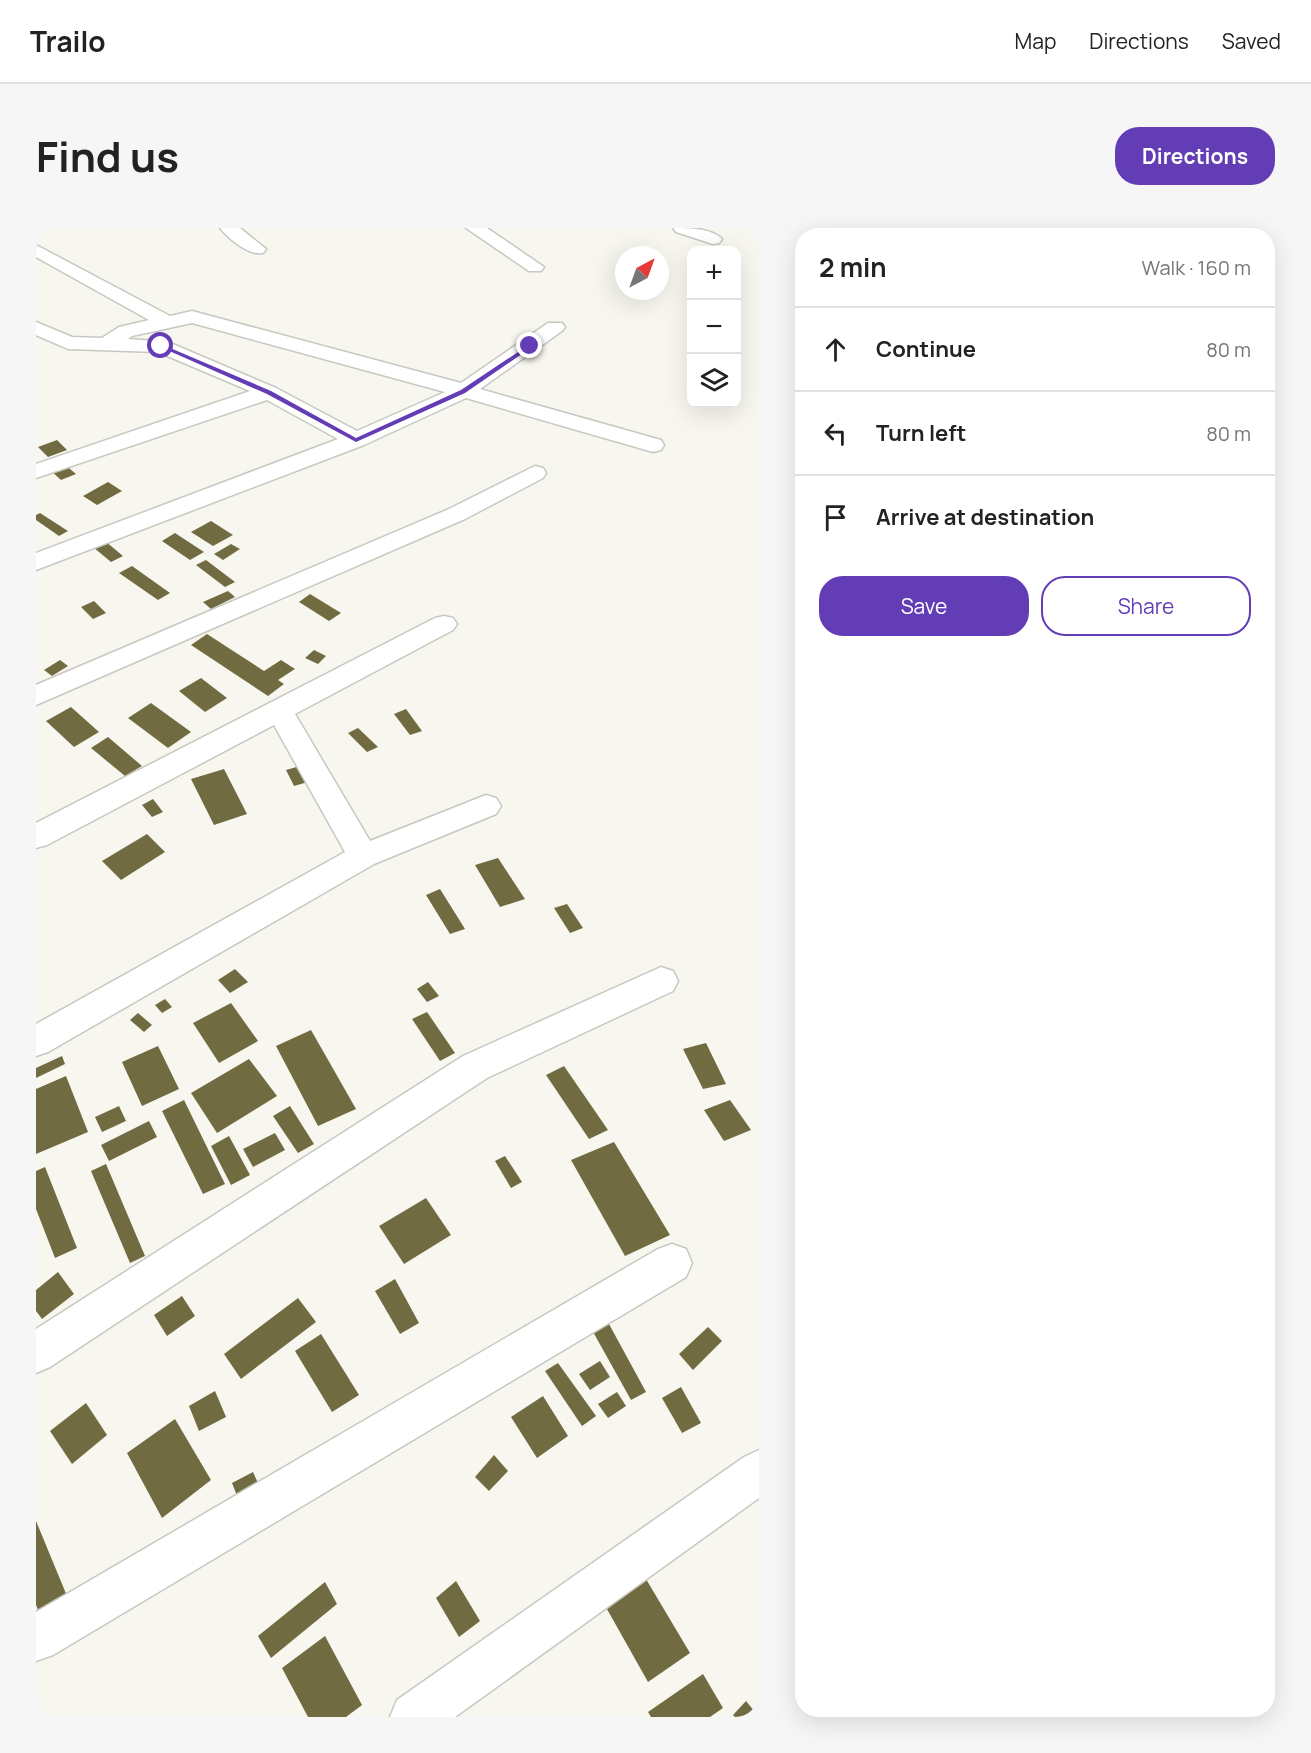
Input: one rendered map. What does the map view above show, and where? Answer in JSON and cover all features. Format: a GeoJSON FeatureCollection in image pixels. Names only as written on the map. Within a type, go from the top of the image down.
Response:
{"type":"FeatureCollection","features":[{"type":"Feature","properties":{"kind":"street"},"geometry":{"type":"LineString","coordinates":[[228,228],[256,249]]}},
{"type":"Feature","properties":{"kind":"street"},"geometry":{"type":"LineString","coordinates":[[682,228],[713,239]]}},
{"type":"Feature","properties":{"kind":"street"},"geometry":{"type":"LineString","coordinates":[[480,229],[535,267]]}},
{"type":"Feature","properties":{"kind":"street"},"geometry":{"type":"LineString","coordinates":[[36,250],[167,322]]}},
{"type":"Feature","properties":{"kind":"street"},"geometry":{"type":"LineString","coordinates":[[107,344],[126,331],[192,317],[385,368],[653,445]]}},
{"type":"Feature","properties":{"kind":"street"},"geometry":{"type":"LineString","coordinates":[[36,562],[356,441],[463,392],[555,327]]}},
{"type":"Feature","properties":{"kind":"street"},"geometry":{"type":"LineString","coordinates":[[36,328],[68,343],[161,346],[269,392],[356,441]]}},
{"type":"Feature","properties":{"kind":"street"},"geometry":{"type":"LineString","coordinates":[[46,353],[68,343]]}},
{"type":"Feature","properties":{"kind":"street"},"geometry":{"type":"LineString","coordinates":[[36,471],[269,392]]}},
{"type":"Feature","properties":{"kind":"street"},"geometry":{"type":"LineString","coordinates":[[36,696],[457,514],[535,472]]}},
{"type":"Feature","properties":{"kind":"street"},"geometry":{"type":"LineString","coordinates":[[36,837],[444,624]]}},
{"type":"Feature","properties":{"kind":"street"},"geometry":{"type":"LineString","coordinates":[[279,710],[363,856]]}},
{"type":"Feature","properties":{"kind":"street"},"geometry":{"type":"LineString","coordinates":[[36,1041],[363,856],[486,806]]}},
{"type":"Feature","properties":{"kind":"street"},"geometry":{"type":"LineString","coordinates":[[36,1353],[475,1067],[661,981]]}},
{"type":"Feature","properties":{"kind":"street"},"geometry":{"type":"LineString","coordinates":[[36,1638],[672,1263]]}},
{"type":"Feature","properties":{"kind":"street"},"geometry":{"type":"LineString","coordinates":[[414,1717],[759,1472]]}},
{"type":"Feature","properties":{"kind":"building"},"geometry":{"type":"Polygon","coordinates":[[[57,440],[67,450],[48,457],[38,447],[57,440]]]}},
{"type":"Feature","properties":{"kind":"building"},"geometry":{"type":"Polygon","coordinates":[[[63,463],[76,474],[61,480],[49,469],[63,463]]]}},
{"type":"Feature","properties":{"kind":"building"},"geometry":{"type":"Polygon","coordinates":[[[108,482],[122,491],[97,505],[83,496],[108,482]]]}},
{"type":"Feature","properties":{"kind":"building"},"geometry":{"type":"Polygon","coordinates":[[[40,513],[68,531],[59,536],[36,520],[36,515],[40,513]]]}},
{"type":"Feature","properties":{"kind":"building"},"geometry":{"type":"Polygon","coordinates":[[[211,521],[233,535],[213,546],[191,532],[211,521]]]}},
{"type":"Feature","properties":{"kind":"building"},"geometry":{"type":"Polygon","coordinates":[[[175,533],[204,552],[190,560],[162,541],[175,533]]]}},
{"type":"Feature","properties":{"kind":"building"},"geometry":{"type":"Polygon","coordinates":[[[105,541],[123,556],[111,562],[93,547],[105,541]]]}},
{"type":"Feature","properties":{"kind":"building"},"geometry":{"type":"Polygon","coordinates":[[[231,544],[240,549],[223,560],[214,554],[231,544]]]}},
{"type":"Feature","properties":{"kind":"building"},"geometry":{"type":"Polygon","coordinates":[[[206,560],[235,582],[225,587],[196,565],[206,560]]]}},
{"type":"Feature","properties":{"kind":"building"},"geometry":{"type":"Polygon","coordinates":[[[132,566],[170,593],[158,600],[119,573],[132,566]]]}},
{"type":"Feature","properties":{"kind":"building"},"geometry":{"type":"Polygon","coordinates":[[[228,591],[235,597],[211,609],[203,602],[228,591]]]}},
{"type":"Feature","properties":{"kind":"building"},"geometry":{"type":"Polygon","coordinates":[[[310,594],[341,613],[329,621],[299,602],[310,594]]]}},
{"type":"Feature","properties":{"kind":"building"},"geometry":{"type":"Polygon","coordinates":[[[94,601],[106,613],[93,619],[81,607],[94,601]]]}},
{"type":"Feature","properties":{"kind":"building"},"geometry":{"type":"Polygon","coordinates":[[[207,634],[264,671],[281,660],[295,669],[278,680],[284,684],[268,696],[191,645],[207,634]]]}},
{"type":"Feature","properties":{"kind":"building"},"geometry":{"type":"Polygon","coordinates":[[[314,650],[326,656],[318,664],[305,658],[314,650]]]}},
{"type":"Feature","properties":{"kind":"building"},"geometry":{"type":"Polygon","coordinates":[[[60,660],[68,666],[52,676],[44,670],[60,660]]]}},
{"type":"Feature","properties":{"kind":"building"},"geometry":{"type":"Polygon","coordinates":[[[201,678],[227,698],[205,712],[179,691],[201,678]]]}},
{"type":"Feature","properties":{"kind":"building"},"geometry":{"type":"Polygon","coordinates":[[[151,703],[191,732],[168,748],[128,718],[151,703]]]}},
{"type":"Feature","properties":{"kind":"building"},"geometry":{"type":"Polygon","coordinates":[[[71,707],[99,732],[74,747],[46,721],[71,707]]]}},
{"type":"Feature","properties":{"kind":"building"},"geometry":{"type":"Polygon","coordinates":[[[406,709],[422,731],[410,735],[394,714],[406,709]]]}},
{"type":"Feature","properties":{"kind":"building"},"geometry":{"type":"Polygon","coordinates":[[[358,728],[378,747],[367,752],[348,733],[358,728]]]}},
{"type":"Feature","properties":{"kind":"building"},"geometry":{"type":"Polygon","coordinates":[[[108,737],[142,766],[125,776],[91,748],[108,737]]]}},
{"type":"Feature","properties":{"kind":"building"},"geometry":{"type":"Polygon","coordinates":[[[300,766],[308,782],[294,786],[286,770],[300,766]]]}},
{"type":"Feature","properties":{"kind":"building"},"geometry":{"type":"Polygon","coordinates":[[[224,769],[247,814],[214,825],[191,779],[224,769]]]}},
{"type":"Feature","properties":{"kind":"building"},"geometry":{"type":"Polygon","coordinates":[[[153,799],[163,812],[152,817],[142,805],[153,799]]]}},
{"type":"Feature","properties":{"kind":"building"},"geometry":{"type":"Polygon","coordinates":[[[147,834],[165,852],[121,880],[102,861],[147,834]]]}},
{"type":"Feature","properties":{"kind":"building"},"geometry":{"type":"Polygon","coordinates":[[[498,858],[525,899],[500,907],[475,865],[498,858]]]}},
{"type":"Feature","properties":{"kind":"building"},"geometry":{"type":"Polygon","coordinates":[[[440,889],[465,929],[450,934],[426,895],[440,889]]]}},
{"type":"Feature","properties":{"kind":"building"},"geometry":{"type":"Polygon","coordinates":[[[567,904],[583,928],[570,933],[554,908],[567,904]]]}},
{"type":"Feature","properties":{"kind":"building"},"geometry":{"type":"Polygon","coordinates":[[[235,969],[248,982],[230,993],[218,980],[235,969]]]}},
{"type":"Feature","properties":{"kind":"building"},"geometry":{"type":"Polygon","coordinates":[[[428,982],[439,996],[427,1002],[417,989],[428,982]]]}},
{"type":"Feature","properties":{"kind":"building"},"geometry":{"type":"Polygon","coordinates":[[[165,999],[172,1007],[162,1013],[155,1005],[165,999]]]}},
{"type":"Feature","properties":{"kind":"building"},"geometry":{"type":"Polygon","coordinates":[[[231,1003],[258,1041],[219,1063],[193,1023],[231,1003]]]}},
{"type":"Feature","properties":{"kind":"building"},"geometry":{"type":"Polygon","coordinates":[[[427,1012],[455,1053],[440,1061],[412,1019],[427,1012]]]}},
{"type":"Feature","properties":{"kind":"building"},"geometry":{"type":"Polygon","coordinates":[[[138,1013],[152,1025],[144,1032],[130,1020],[138,1013]]]}},
{"type":"Feature","properties":{"kind":"building"},"geometry":{"type":"Polygon","coordinates":[[[311,1030],[356,1109],[318,1126],[276,1046],[311,1030]]]}},
{"type":"Feature","properties":{"kind":"building"},"geometry":{"type":"Polygon","coordinates":[[[706,1043],[726,1084],[703,1089],[683,1049],[706,1043]]]}},
{"type":"Feature","properties":{"kind":"building"},"geometry":{"type":"Polygon","coordinates":[[[158,1046],[179,1089],[142,1106],[122,1062],[158,1046]]]}},
{"type":"Feature","properties":{"kind":"building"},"geometry":{"type":"Polygon","coordinates":[[[62,1056],[65,1064],[36,1078],[36,1068],[62,1056]]]}},
{"type":"Feature","properties":{"kind":"building"},"geometry":{"type":"Polygon","coordinates":[[[249,1059],[277,1096],[217,1133],[191,1093],[249,1059]]]}},
{"type":"Feature","properties":{"kind":"building"},"geometry":{"type":"Polygon","coordinates":[[[564,1066],[608,1130],[589,1139],[546,1075],[564,1066]]]}},
{"type":"Feature","properties":{"kind":"building"},"geometry":{"type":"Polygon","coordinates":[[[66,1076],[88,1132],[36,1154],[36,1089],[66,1076]]]}},
{"type":"Feature","properties":{"kind":"building"},"geometry":{"type":"Polygon","coordinates":[[[184,1100],[225,1184],[203,1194],[162,1111],[184,1100]]]}},
{"type":"Feature","properties":{"kind":"building"},"geometry":{"type":"Polygon","coordinates":[[[730,1100],[751,1130],[724,1141],[704,1110],[730,1100]]]}},
{"type":"Feature","properties":{"kind":"building"},"geometry":{"type":"Polygon","coordinates":[[[119,1106],[126,1121],[102,1132],[95,1117],[119,1106]]]}},
{"type":"Feature","properties":{"kind":"building"},"geometry":{"type":"Polygon","coordinates":[[[290,1106],[314,1144],[298,1153],[273,1116],[290,1106]]]}},
{"type":"Feature","properties":{"kind":"building"},"geometry":{"type":"Polygon","coordinates":[[[149,1121],[157,1137],[109,1161],[101,1145],[149,1121]]]}},
{"type":"Feature","properties":{"kind":"building"},"geometry":{"type":"Polygon","coordinates":[[[275,1133],[285,1150],[253,1167],[243,1149],[275,1133]]]}},
{"type":"Feature","properties":{"kind":"building"},"geometry":{"type":"Polygon","coordinates":[[[229,1136],[250,1175],[231,1185],[211,1146],[229,1136]]]}},
{"type":"Feature","properties":{"kind":"building"},"geometry":{"type":"Polygon","coordinates":[[[614,1142],[670,1235],[625,1256],[571,1160],[614,1142]]]}},
{"type":"Feature","properties":{"kind":"building"},"geometry":{"type":"Polygon","coordinates":[[[505,1156],[522,1182],[511,1188],[495,1161],[505,1156]]]}},
{"type":"Feature","properties":{"kind":"building"},"geometry":{"type":"Polygon","coordinates":[[[106,1164],[145,1256],[130,1263],[91,1171],[106,1164]]]}},
{"type":"Feature","properties":{"kind":"building"},"geometry":{"type":"Polygon","coordinates":[[[45,1167],[77,1248],[55,1258],[36,1209],[36,1171],[45,1167]]]}},
{"type":"Feature","properties":{"kind":"building"},"geometry":{"type":"Polygon","coordinates":[[[426,1198],[451,1235],[404,1264],[379,1226],[426,1198]]]}},
{"type":"Feature","properties":{"kind":"building"},"geometry":{"type":"Polygon","coordinates":[[[58,1272],[74,1294],[42,1319],[36,1311],[36,1290],[58,1272]]]}},
{"type":"Feature","properties":{"kind":"building"},"geometry":{"type":"Polygon","coordinates":[[[395,1279],[419,1323],[400,1334],[375,1291],[395,1279]]]}},
{"type":"Feature","properties":{"kind":"building"},"geometry":{"type":"Polygon","coordinates":[[[182,1296],[195,1316],[167,1336],[154,1315],[182,1296]]]}},
{"type":"Feature","properties":{"kind":"building"},"geometry":{"type":"Polygon","coordinates":[[[298,1298],[316,1322],[241,1379],[224,1354],[298,1298]]]}},
{"type":"Feature","properties":{"kind":"building"},"geometry":{"type":"Polygon","coordinates":[[[603,1313],[646,1392],[631,1400],[587,1321],[603,1313]]]}},
{"type":"Feature","properties":{"kind":"building"},"geometry":{"type":"Polygon","coordinates":[[[708,1327],[722,1341],[693,1370],[679,1354],[708,1327]]]}},
{"type":"Feature","properties":{"kind":"building"},"geometry":{"type":"Polygon","coordinates":[[[321,1334],[359,1395],[332,1412],[295,1351],[321,1334]]]}},
{"type":"Feature","properties":{"kind":"building"},"geometry":{"type":"Polygon","coordinates":[[[600,1361],[610,1377],[590,1390],[579,1374],[600,1361]]]}},
{"type":"Feature","properties":{"kind":"building"},"geometry":{"type":"Polygon","coordinates":[[[558,1363],[596,1416],[582,1426],[545,1371],[558,1363]]]}},
{"type":"Feature","properties":{"kind":"building"},"geometry":{"type":"Polygon","coordinates":[[[681,1387],[701,1423],[682,1433],[662,1398],[681,1387]]]}},
{"type":"Feature","properties":{"kind":"building"},"geometry":{"type":"Polygon","coordinates":[[[215,1391],[226,1417],[199,1431],[189,1406],[215,1391]]]}},
{"type":"Feature","properties":{"kind":"building"},"geometry":{"type":"Polygon","coordinates":[[[617,1392],[626,1406],[608,1418],[598,1404],[617,1392]]]}},
{"type":"Feature","properties":{"kind":"building"},"geometry":{"type":"Polygon","coordinates":[[[543,1396],[568,1436],[537,1458],[511,1417],[543,1396]]]}},
{"type":"Feature","properties":{"kind":"building"},"geometry":{"type":"Polygon","coordinates":[[[86,1403],[107,1435],[72,1464],[50,1431],[86,1403]]]}},
{"type":"Feature","properties":{"kind":"building"},"geometry":{"type":"Polygon","coordinates":[[[175,1419],[211,1480],[162,1518],[127,1453],[175,1419]]]}},
{"type":"Feature","properties":{"kind":"building"},"geometry":{"type":"Polygon","coordinates":[[[494,1455],[508,1471],[489,1491],[475,1477],[494,1455]]]}},
{"type":"Feature","properties":{"kind":"building"},"geometry":{"type":"Polygon","coordinates":[[[253,1472],[263,1494],[241,1506],[232,1483],[253,1472]]]}},
{"type":"Feature","properties":{"kind":"building"},"geometry":{"type":"Polygon","coordinates":[[[36,1521],[67,1596],[40,1615],[36,1605],[36,1521]]]}},
{"type":"Feature","properties":{"kind":"building"},"geometry":{"type":"Polygon","coordinates":[[[643,1574],[690,1653],[648,1682],[603,1602],[643,1574]]]}},
{"type":"Feature","properties":{"kind":"building"},"geometry":{"type":"Polygon","coordinates":[[[456,1581],[480,1621],[459,1637],[436,1598],[456,1581]]]}},
{"type":"Feature","properties":{"kind":"building"},"geometry":{"type":"Polygon","coordinates":[[[325,1582],[337,1604],[271,1658],[258,1636],[325,1582]]]}},
{"type":"Feature","properties":{"kind":"building"},"geometry":{"type":"Polygon","coordinates":[[[325,1636],[362,1705],[346,1717],[308,1717],[282,1668],[325,1636]]]}},
{"type":"Feature","properties":{"kind":"building"},"geometry":{"type":"Polygon","coordinates":[[[703,1674],[723,1708],[710,1717],[651,1717],[648,1712],[703,1674]]]}},
{"type":"Feature","properties":{"kind":"building"},"geometry":{"type":"Polygon","coordinates":[[[746,1701],[759,1717],[735,1717],[733,1715],[746,1701]]]}},
{"type":"Feature","properties":{"kind":"route"},"geometry":{"type":"LineString","coordinates":[[161,346],[269,392],[356,441],[463,392],[530,346]]}}]}
